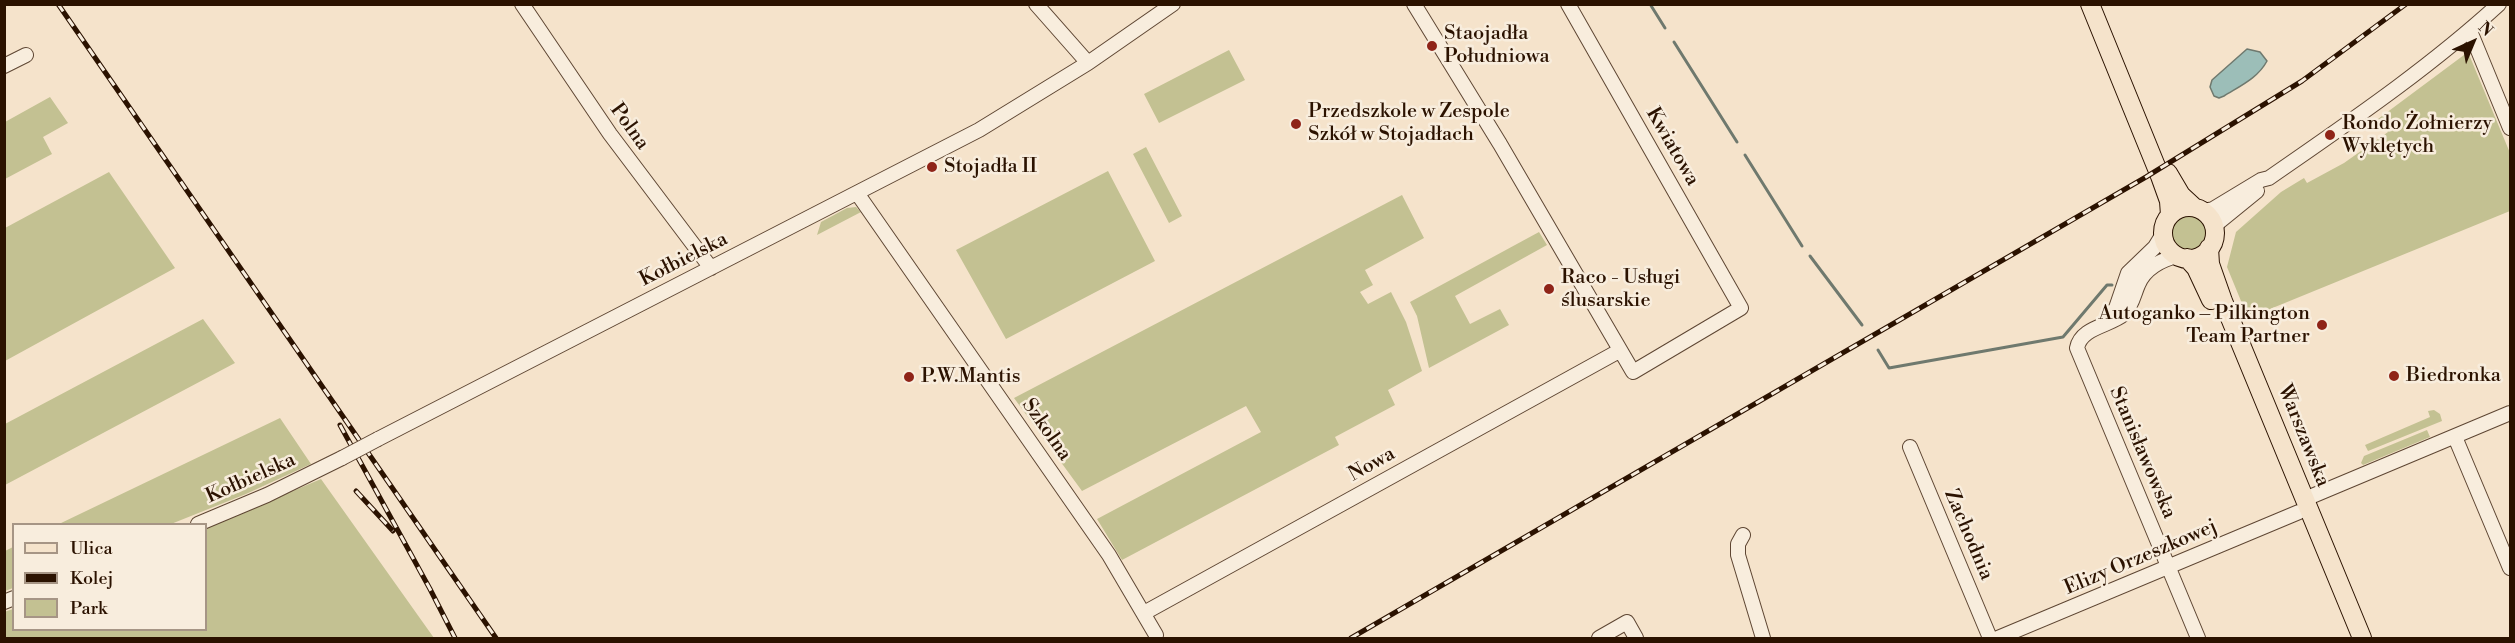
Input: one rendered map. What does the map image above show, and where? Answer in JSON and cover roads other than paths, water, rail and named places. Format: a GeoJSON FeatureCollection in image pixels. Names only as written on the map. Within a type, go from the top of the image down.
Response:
{"type":"FeatureCollection","features":[{"type":"Feature","properties":{"kind":"main road"},"geometry":{"type":"LineString","coordinates":[[2090,4],[2160,176],[2169,201],[2170,215]]}},
{"type":"Feature","properties":{"kind":"main road"},"geometry":{"type":"LineString","coordinates":[[2099,4],[2170,176],[2181,195],[2198,209],[2214,226],[2213,241],[2209,248],[2197,257],[2182,257],[2168,248],[2163,234],[2164,226],[2170,215],[2179,208],[2198,209]]}},
{"type":"Feature","properties":{"kind":"main road","name":"Warszawska"},"geometry":{"type":"LineString","coordinates":[[2209,248],[2210,264],[2223,301],[2354,639]]}},
{"type":"Feature","properties":{"kind":"main road","name":"Warszawska"},"geometry":{"type":"LineString","coordinates":[[2182,257],[2196,268],[2213,303],[2362,639]]}},
{"type":"Feature","properties":{"kind":"street","name":"Polna"},"geometry":{"type":"LineString","coordinates":[[522,4],[604,126],[711,268]]}},
{"type":"Feature","properties":{"kind":"street"},"geometry":{"type":"LineString","coordinates":[[1036,4],[1088,63]]}},
{"type":"Feature","properties":{"kind":"street","name":"Kołbielska"},"geometry":{"type":"LineString","coordinates":[[203,523],[267,495],[378,440],[979,130],[1088,63],[1173,4]]}},
{"type":"Feature","properties":{"kind":"street"},"geometry":{"type":"LineString","coordinates":[[1414,4],[1500,144],[1619,351]]}},
{"type":"Feature","properties":{"kind":"street","name":"Kwiatowa"},"geometry":{"type":"LineString","coordinates":[[1568,4],[1741,308],[1633,372],[1619,351]]}},
{"type":"Feature","properties":{"kind":"street"},"geometry":{"type":"LineString","coordinates":[[2198,209],[2213,209],[2261,180],[2269,178],[2397,88],[2470,31],[2499,4]]}},
{"type":"Feature","properties":{"kind":"street"},"geometry":{"type":"LineString","coordinates":[[2470,31],[2511,128]]}},
{"type":"Feature","properties":{"kind":"street"},"geometry":{"type":"LineString","coordinates":[[4,66],[26,55]]}},
{"type":"Feature","properties":{"kind":"street"},"geometry":{"type":"LineString","coordinates":[[2214,226],[2264,186],[2269,178]]}},
{"type":"Feature","properties":{"kind":"street","name":"Szkolna"},"geometry":{"type":"LineString","coordinates":[[857,192],[1109,555],[1156,635]]}},
{"type":"Feature","properties":{"kind":"street"},"geometry":{"type":"LineString","coordinates":[[2104,323],[2116,308],[2128,273],[2155,248],[2163,234]]}},
{"type":"Feature","properties":{"kind":"street"},"geometry":{"type":"LineString","coordinates":[[2104,323],[2124,314],[2144,275],[2163,260],[2182,257]]}},
{"type":"Feature","properties":{"kind":"street","name":"Stanisławowska"},"geometry":{"type":"LineString","coordinates":[[2104,323],[2080,339],[2077,348],[2198,639]]}},
{"type":"Feature","properties":{"kind":"street","name":"Nowa"},"geometry":{"type":"LineString","coordinates":[[1144,613],[1619,351]]}},
{"type":"Feature","properties":{"kind":"street","name":"Elizy Orzeszkowej"},"geometry":{"type":"LineString","coordinates":[[1998,639],[2169,568],[2302,500],[2511,413]]}},
{"type":"Feature","properties":{"kind":"street"},"geometry":{"type":"LineString","coordinates":[[2455,437],[2511,568]]}},
{"type":"Feature","properties":{"kind":"street","name":"Zachodnia"},"geometry":{"type":"LineString","coordinates":[[1910,447],[1990,639]]}},
{"type":"Feature","properties":{"kind":"street"},"geometry":{"type":"LineString","coordinates":[[1743,535],[1738,544],[1738,555],[1763,639]]}},
{"type":"Feature","properties":{"kind":"street"},"geometry":{"type":"LineString","coordinates":[[1599,639],[1627,622],[1636,639]]}},
{"type":"Feature","properties":{"kind":"water"},"geometry":{"type":"Polygon","coordinates":[[[2247,49],[2260,52],[2267,61],[2263,67],[2248,81],[2224,96],[2219,98],[2214,96],[2210,87],[2212,80],[2247,49]]]}},
{"type":"Feature","properties":{"kind":"waterway"},"geometry":{"type":"LineString","coordinates":[[1650,4],[1665,28]]}},
{"type":"Feature","properties":{"kind":"waterway"},"geometry":{"type":"LineString","coordinates":[[1674,42],[1737,142]]}},
{"type":"Feature","properties":{"kind":"waterway"},"geometry":{"type":"LineString","coordinates":[[1745,155],[1802,246]]}},
{"type":"Feature","properties":{"kind":"waterway"},"geometry":{"type":"LineString","coordinates":[[1810,256],[1862,325]]}},
{"type":"Feature","properties":{"kind":"waterway"},"geometry":{"type":"LineString","coordinates":[[1878,350],[1889,368],[2063,337],[2107,285],[2112,285]]}},
{"type":"Feature","properties":{"kind":"railway"},"geometry":{"type":"LineString","coordinates":[[58,4],[496,638]]}},
{"type":"Feature","properties":{"kind":"railway"},"geometry":{"type":"LineString","coordinates":[[1351,638],[2146,177],[2302,81],[2406,4]]}},
{"type":"Feature","properties":{"kind":"railway"},"geometry":{"type":"LineString","coordinates":[[340,425],[455,638]]}},
{"type":"Feature","properties":{"kind":"railway"},"geometry":{"type":"LineString","coordinates":[[356,491],[393,531]]}},
{"type":"Feature","properties":{"kind":"place","name":"Staojadła Południowa"},"geometry":{"type":"Point","coordinates":[1432,46]}},
{"type":"Feature","properties":{"kind":"place","name":"Przedszkole w Zespole Szkół w Stojadłach"},"geometry":{"type":"Point","coordinates":[1296,124]}},
{"type":"Feature","properties":{"kind":"place","name":"Rondo Żołnierzy Wyklętych"},"geometry":{"type":"Point","coordinates":[2330,135]}},
{"type":"Feature","properties":{"kind":"place","name":"Stojadła II"},"geometry":{"type":"Point","coordinates":[932,167]}},
{"type":"Feature","properties":{"kind":"place","name":"Raco - Usługi ślusarskie"},"geometry":{"type":"Point","coordinates":[1549,289]}},
{"type":"Feature","properties":{"kind":"place","name":"Autoganko – Pilkington Team Partner"},"geometry":{"type":"Point","coordinates":[2322,325]}},
{"type":"Feature","properties":{"kind":"place","name":"Biedronka"},"geometry":{"type":"Point","coordinates":[2394,376]}},
{"type":"Feature","properties":{"kind":"place","name":"P.W.Mantis"},"geometry":{"type":"Point","coordinates":[909,377]}}]}
